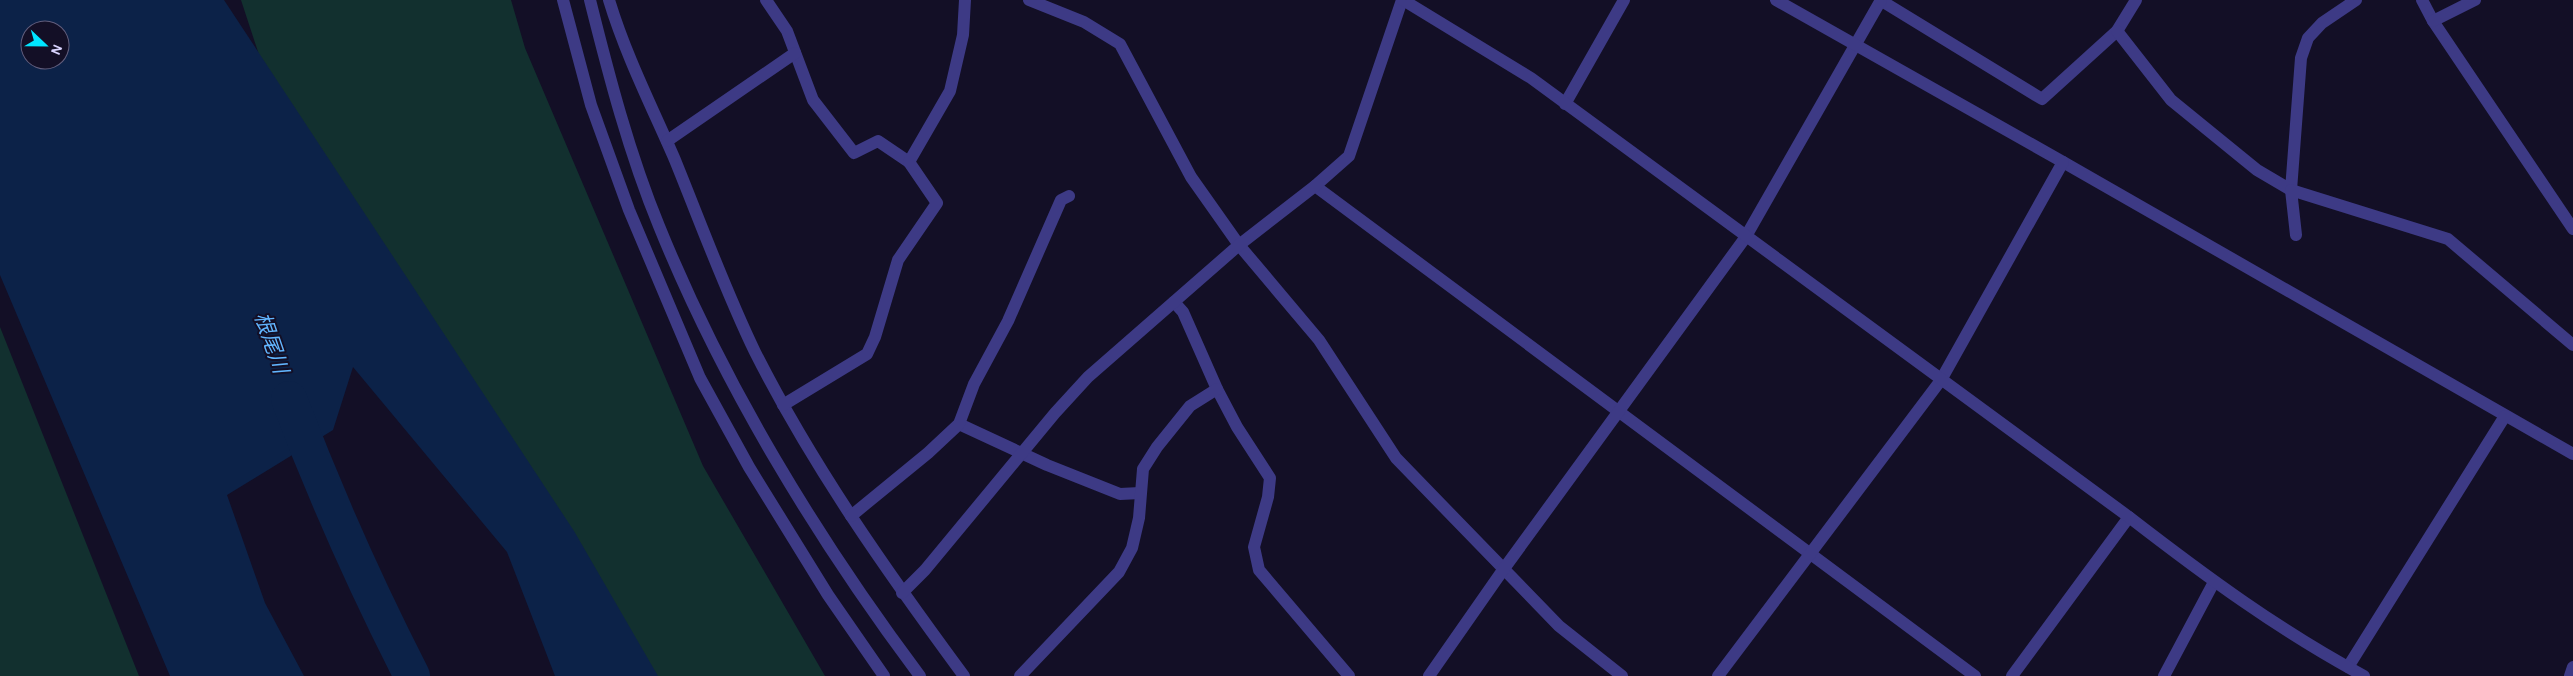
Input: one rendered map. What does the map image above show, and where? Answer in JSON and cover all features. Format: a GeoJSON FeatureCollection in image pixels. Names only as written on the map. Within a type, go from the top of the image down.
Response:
{"type":"FeatureCollection","features":[{"type":"Feature","properties":{"kind":"street"},"geometry":{"type":"LineString","coordinates":[[563,0],[591,105],[629,210],[700,378],[748,467],[828,595],[884,676]]}},
{"type":"Feature","properties":{"kind":"street"},"geometry":{"type":"LineString","coordinates":[[590,0],[614,95],[658,224],[704,329],[773,455],[873,613],[920,676]]}},
{"type":"Feature","properties":{"kind":"street"},"geometry":{"type":"LineString","coordinates":[[608,0],[621,41],[667,141],[754,350],[783,405],[851,516],[902,593],[964,676]]}},
{"type":"Feature","properties":{"kind":"street"},"geometry":{"type":"LineString","coordinates":[[766,0],[787,31],[813,100],[854,153],[878,140],[909,162],[937,203],[898,260],[875,337],[867,354],[783,405]]}},
{"type":"Feature","properties":{"kind":"street"},"geometry":{"type":"LineString","coordinates":[[909,162],[950,91],[963,35],[965,0]]}},
{"type":"Feature","properties":{"kind":"street"},"geometry":{"type":"LineString","coordinates":[[1029,0],[1084,22],[1120,44],[1192,177],[1239,245],[1319,340],[1396,458],[1558,626],[1622,676]]}},
{"type":"Feature","properties":{"kind":"street"},"geometry":{"type":"LineString","coordinates":[[902,593],[925,570],[1023,454],[1055,413],[1088,377],[1239,245],[1315,186],[1349,156],[1403,0],[1531,78],[1745,238],[2129,517],[2214,582],[2272,622],[2364,676]]}},
{"type":"Feature","properties":{"kind":"street"},"geometry":{"type":"LineString","coordinates":[[1565,104],[1624,0]]}},
{"type":"Feature","properties":{"kind":"street"},"geometry":{"type":"LineString","coordinates":[[1776,0],[2573,454]]}},
{"type":"Feature","properties":{"kind":"street"},"geometry":{"type":"LineString","coordinates":[[1429,676],[1503,570],[1745,238],[1881,0],[2042,100],[2117,31],[2136,0]]}},
{"type":"Feature","properties":{"kind":"street"},"geometry":{"type":"LineString","coordinates":[[2296,235],[2291,190],[2301,58],[2308,38],[2322,23],[2356,0]]}},
{"type":"Feature","properties":{"kind":"street"},"geometry":{"type":"LineString","coordinates":[[2422,0],[2433,21],[2573,229]]}},
{"type":"Feature","properties":{"kind":"street"},"geometry":{"type":"LineString","coordinates":[[2433,21],[2475,0]]}},
{"type":"Feature","properties":{"kind":"street"},"geometry":{"type":"LineString","coordinates":[[2117,31],[2171,100],[2257,170],[2291,190],[2448,239],[2573,345]]}},
{"type":"Feature","properties":{"kind":"street"},"geometry":{"type":"LineString","coordinates":[[667,141],[795,53]]}},
{"type":"Feature","properties":{"kind":"street"},"geometry":{"type":"LineString","coordinates":[[1718,676],[1940,380],[2063,162]]}},
{"type":"Feature","properties":{"kind":"street"},"geometry":{"type":"LineString","coordinates":[[1315,186],[1809,555],[1975,676]]}},
{"type":"Feature","properties":{"kind":"street"},"geometry":{"type":"LineString","coordinates":[[851,516],[959,424],[974,384],[1008,322],[1061,200],[1069,196]]}},
{"type":"Feature","properties":{"kind":"street"},"geometry":{"type":"LineString","coordinates":[[1174,302],[1183,312],[1217,389],[1270,478],[1268,497],[1254,547],[1259,570],[1349,676]]}},
{"type":"Feature","properties":{"kind":"street"},"geometry":{"type":"LineString","coordinates":[[1020,676],[1119,572],[1132,548],[1136,533],[1144,469],[1157,447],[1190,406],[1217,389]]}},
{"type":"Feature","properties":{"kind":"street"},"geometry":{"type":"LineString","coordinates":[[2348,667],[2505,416]]}},
{"type":"Feature","properties":{"kind":"street"},"geometry":{"type":"LineString","coordinates":[[959,424],[1023,454],[1120,494],[1140,492]]}},
{"type":"Feature","properties":{"kind":"street"},"geometry":{"type":"LineString","coordinates":[[2012,676],[2129,517]]}},
{"type":"Feature","properties":{"kind":"street"},"geometry":{"type":"LineString","coordinates":[[2164,676],[2214,582]]}},
{"type":"Feature","properties":{"kind":"street"},"geometry":{"type":"LineString","coordinates":[[2570,676],[2573,667]]}},
{"type":"Feature","properties":{"kind":"green space"},"geometry":{"type":"Polygon","coordinates":[[[241,0],[511,0],[525,48],[703,466],[825,676],[653,676],[288,143],[241,0]]]}},
{"type":"Feature","properties":{"kind":"green space"},"geometry":{"type":"Polygon","coordinates":[[[0,327],[139,676],[0,676],[0,327]]]}},
{"type":"Feature","properties":{"kind":"water"},"geometry":{"type":"Polygon","coordinates":[[[0,0],[224,0],[574,531],[658,676],[555,676],[507,552],[353,367],[333,430],[227,495],[265,603],[304,676],[170,676],[0,275],[0,0]]]}},
{"type":"Feature","properties":{"kind":"waterway","name":"根尾川"},"geometry":{"type":"LineString","coordinates":[[289,399],[347,539],[378,608],[412,676]]}}]}
